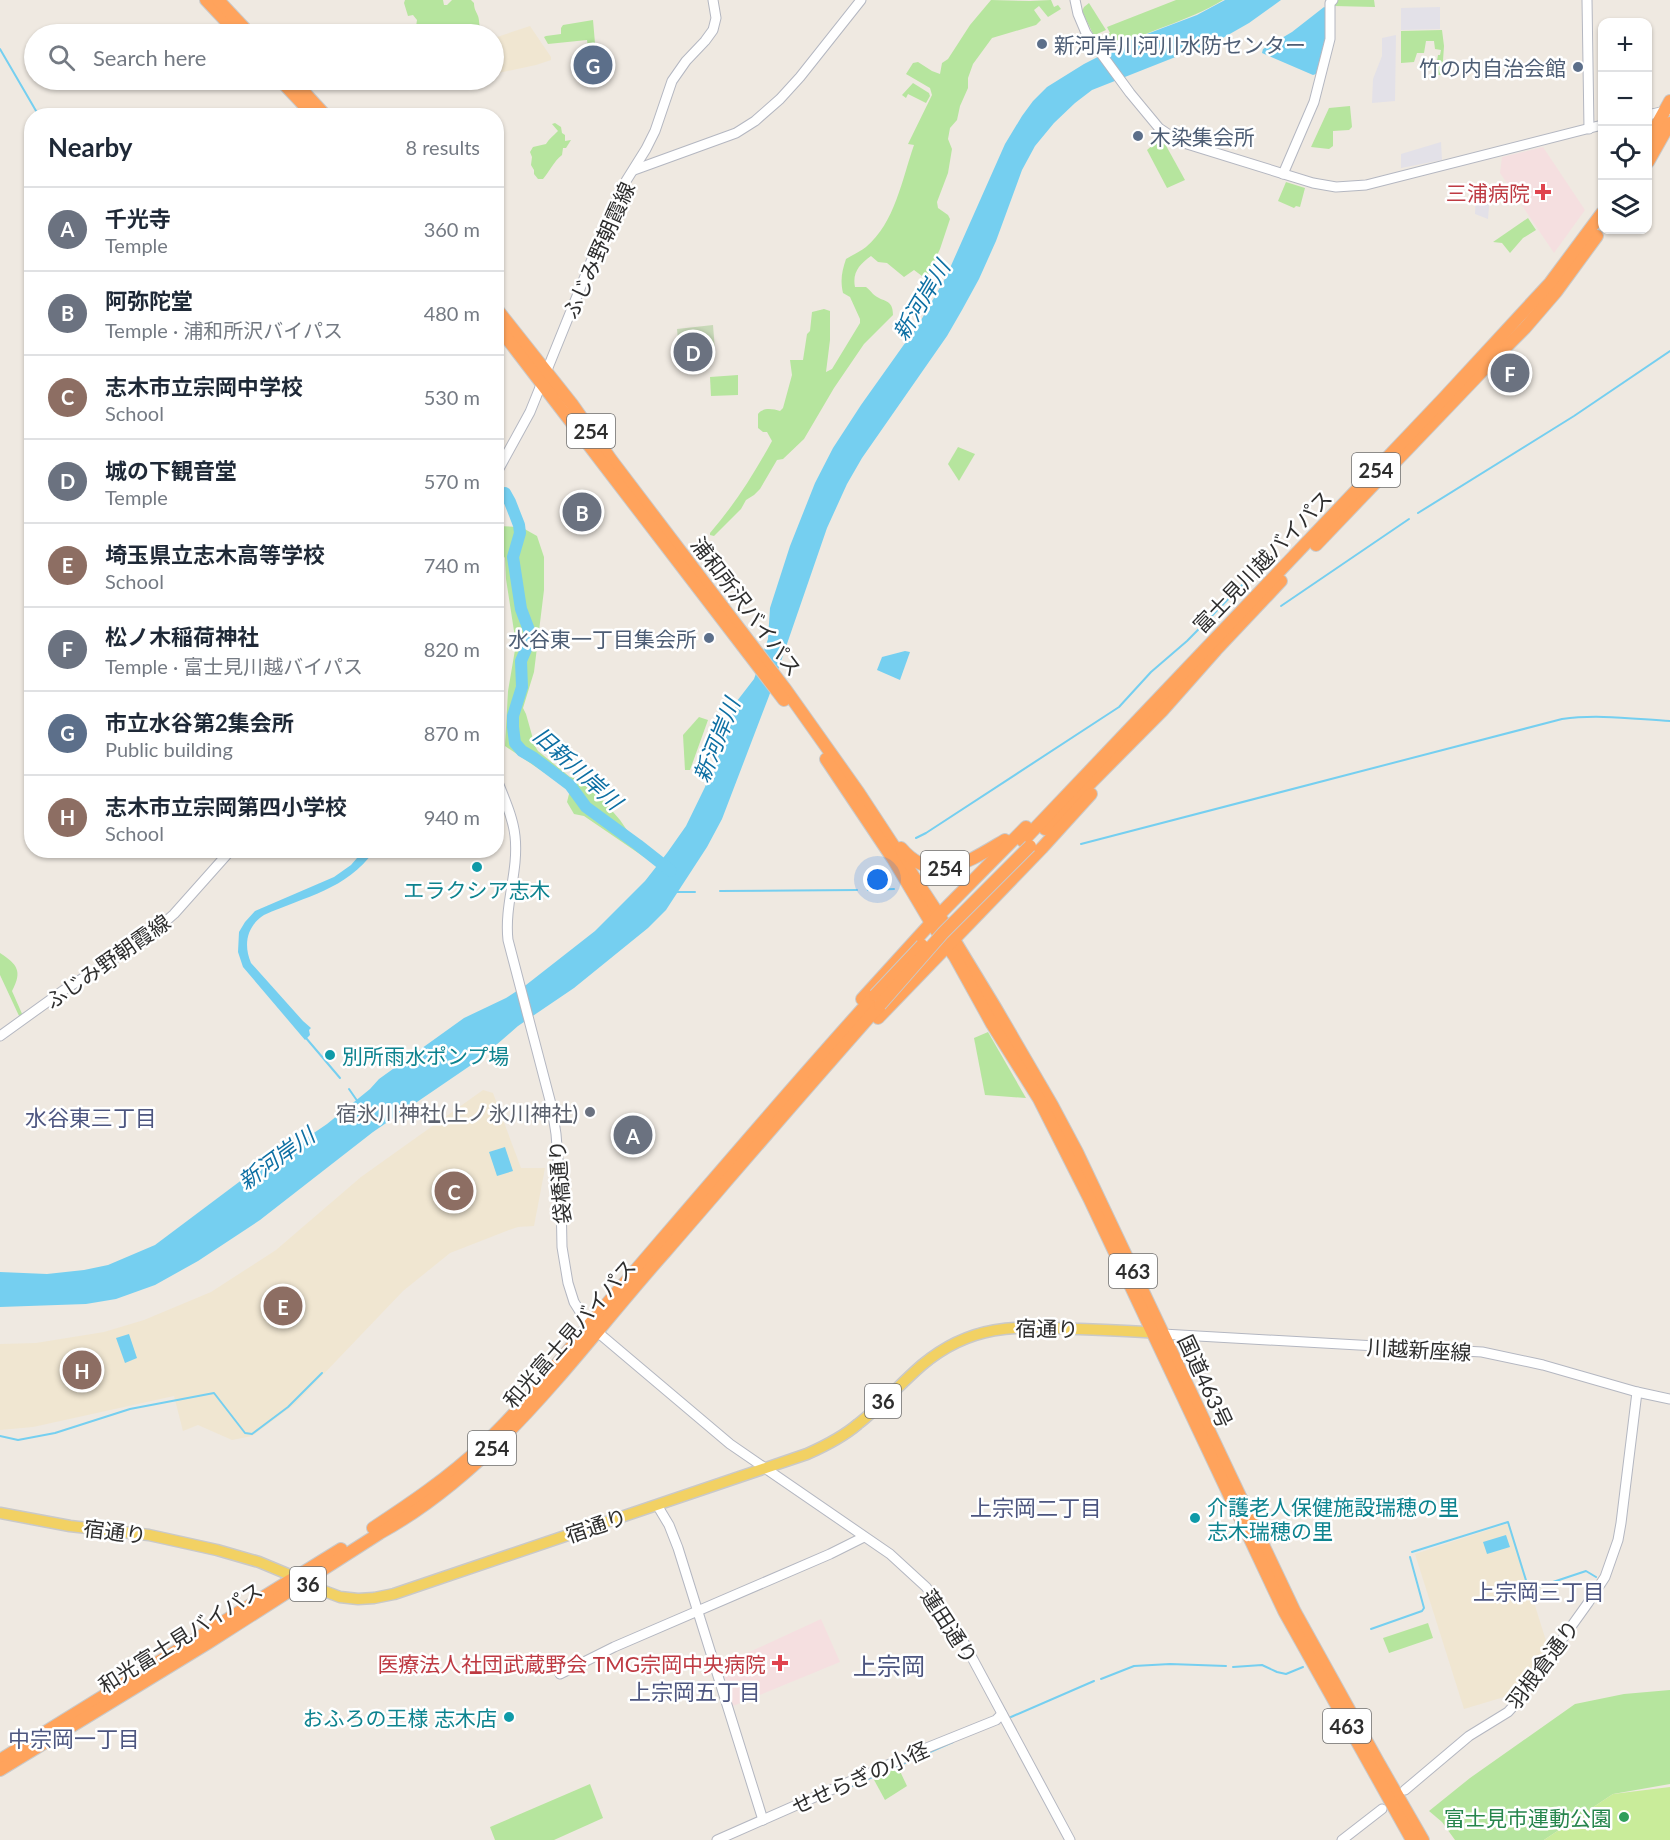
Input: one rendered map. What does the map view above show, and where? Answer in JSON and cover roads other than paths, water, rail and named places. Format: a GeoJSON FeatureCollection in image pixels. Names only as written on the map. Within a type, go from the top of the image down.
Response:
{"type":"FeatureCollection","features":[{"type":"Feature","properties":{"kind":"highway"},"geometry":{"type":"LineString","coordinates":[[207,0],[229,24]]}},
{"type":"Feature","properties":{"kind":"highway"},"geometry":{"type":"LineString","coordinates":[[218,0],[241,24]]}},
{"type":"Feature","properties":{"kind":"highway"},"geometry":{"type":"LineString","coordinates":[[289,90],[306,108]]}},
{"type":"Feature","properties":{"kind":"highway"},"geometry":{"type":"LineString","coordinates":[[302,90],[319,108]]}},
{"type":"Feature","properties":{"kind":"highway"},"geometry":{"type":"LineString","coordinates":[[1652,133],[1668,107]]}},
{"type":"Feature","properties":{"kind":"highway"},"geometry":{"type":"LineString","coordinates":[[1652,154],[1670,123]]}},
{"type":"Feature","properties":{"kind":"highway","name":"富士見川越バイパス"},"geometry":{"type":"LineString","coordinates":[[942,930],[1138,718],[1443,399],[1550,283],[1598,218]]}},
{"type":"Feature","properties":{"kind":"highway","name":"富士見川越バイパス"},"geometry":{"type":"LineString","coordinates":[[1023,841],[1162,711],[1239,626],[1525,328],[1556,292],[1598,234]]}},
{"type":"Feature","properties":{"kind":"highway","name":"浦和所沢バイパス"},"geometry":{"type":"LineString","coordinates":[[504,320],[543,377],[785,695],[883,828],[911,881]]}},
{"type":"Feature","properties":{"kind":"highway","name":"浦和所沢バイパス"},"geometry":{"type":"LineString","coordinates":[[504,333],[543,377]]}},
{"type":"Feature","properties":{"kind":"highway","name":"浦和所沢バイパス"},"geometry":{"type":"LineString","coordinates":[[785,695],[942,930]]}},
{"type":"Feature","properties":{"kind":"highway","name":"254"},"geometry":{"type":"LineString","coordinates":[[942,930],[1071,817],[1162,711]]}},
{"type":"Feature","properties":{"kind":"highway","name":"254"},"geometry":{"type":"LineString","coordinates":[[883,828],[893,836],[909,857],[926,866],[941,868],[980,856],[1004,840],[1023,841]]}},
{"type":"Feature","properties":{"kind":"highway","name":"254"},"geometry":{"type":"LineString","coordinates":[[942,930],[1023,841]]}},
{"type":"Feature","properties":{"kind":"highway"},"geometry":{"type":"LineString","coordinates":[[757,1145],[770,1136],[855,1040],[942,930]]}},
{"type":"Feature","properties":{"kind":"highway"},"geometry":{"type":"LineString","coordinates":[[716,1177],[756,1120],[792,1077],[942,930]]}},
{"type":"Feature","properties":{"kind":"highway","name":"和光富士見バイパス"},"geometry":{"type":"LineString","coordinates":[[594,1328],[798,1080],[878,1000],[942,930]]}},
{"type":"Feature","properties":{"kind":"highway","name":"国道463号"},"geometry":{"type":"LineString","coordinates":[[942,930],[992,1024],[1039,1099],[1295,1612],[1423,1840]]}},
{"type":"Feature","properties":{"kind":"highway","name":"和光富士見バイパス"},"geometry":{"type":"LineString","coordinates":[[0,1770],[300,1579],[444,1479],[504,1424],[594,1328],[757,1145],[878,1000]]}},
{"type":"Feature","properties":{"kind":"highway","name":"国道463号"},"geometry":{"type":"LineString","coordinates":[[1157,1333],[1284,1611],[1412,1840]]}},
{"type":"Feature","properties":{"kind":"highway","name":"和光富士見バイパス"},"geometry":{"type":"LineString","coordinates":[[0,1760],[300,1579]]}},
{"type":"Feature","properties":{"kind":"main road","name":"宿通り"},"geometry":{"type":"LineString","coordinates":[[0,1513],[70,1526],[149,1534],[250,1559],[330,1594],[349,1598],[374,1598],[807,1454],[840,1438],[859,1424],[911,1374],[944,1347],[974,1335],[997,1329],[1026,1326],[1157,1333]]}},
{"type":"Feature","properties":{"kind":"street","name":"ふじみ野朝霞線"},"geometry":{"type":"LineString","coordinates":[[504,460],[524,426],[615,201],[655,131],[672,81],[713,30],[716,18],[713,0]]}},
{"type":"Feature","properties":{"kind":"street"},"geometry":{"type":"LineString","coordinates":[[634,170],[736,132],[755,121],[800,77],[861,0]]}},
{"type":"Feature","properties":{"kind":"street"},"geometry":{"type":"LineString","coordinates":[[1076,0],[1081,21],[1092,42],[1154,123],[1174,138],[1283,174],[1325,185],[1357,187],[1599,126]]}},
{"type":"Feature","properties":{"kind":"street"},"geometry":{"type":"LineString","coordinates":[[1283,174],[1314,102],[1330,39],[1330,3],[1333,0]]}},
{"type":"Feature","properties":{"kind":"street"},"geometry":{"type":"LineString","coordinates":[[1587,0],[1589,129]]}},
{"type":"Feature","properties":{"kind":"street"},"geometry":{"type":"LineString","coordinates":[[1652,113],[1668,107]]}},
{"type":"Feature","properties":{"kind":"street","name":"袋橋通り"},"geometry":{"type":"LineString","coordinates":[[504,801],[515,835],[515,859],[507,928],[515,968],[552,1108],[561,1197],[563,1255],[574,1302],[594,1328],[730,1444],[766,1469]]}},
{"type":"Feature","properties":{"kind":"street","name":"ふじみ野朝霞線"},"geometry":{"type":"LineString","coordinates":[[0,1036],[64,990],[163,925],[224,858]]}},
{"type":"Feature","properties":{"kind":"street","name":"川越新座線"},"geometry":{"type":"LineString","coordinates":[[1157,1333],[1482,1352],[1543,1365],[1670,1399]]}},
{"type":"Feature","properties":{"kind":"street","name":"羽根倉通り"},"geometry":{"type":"LineString","coordinates":[[1405,1790],[1469,1736],[1508,1712],[1605,1577],[1618,1540],[1621,1523],[1637,1392]]}},
{"type":"Feature","properties":{"kind":"street","name":"蓮田通り"},"geometry":{"type":"LineString","coordinates":[[766,1469],[900,1562],[934,1596],[955,1626],[1070,1840]]}},
{"type":"Feature","properties":{"kind":"street"},"geometry":{"type":"LineString","coordinates":[[652,1507],[669,1525],[678,1548],[694,1612],[763,1820]]}},
{"type":"Feature","properties":{"kind":"street"},"geometry":{"type":"LineString","coordinates":[[560,1674],[614,1647],[830,1554],[864,1537]]}},
{"type":"Feature","properties":{"kind":"street","name":"せせらぎの小径"},"geometry":{"type":"LineString","coordinates":[[717,1840],[924,1749],[996,1720],[1002,1714]]}},
{"type":"Feature","properties":{"kind":"street"},"geometry":{"type":"LineString","coordinates":[[1342,1840],[1382,1809]]}},
{"type":"Feature","properties":{"kind":"water","name":"新河岸川"},"geometry":{"type":"Polygon","coordinates":[[[1225,0],[1281,0],[1249,23],[1221,39],[1092,90],[1054,123],[1035,146],[1022,170],[996,241],[962,310],[947,336],[862,458],[847,484],[827,528],[769,696],[722,819],[707,847],[666,910],[648,928],[574,988],[518,1026],[480,1059],[373,1132],[260,1220],[198,1261],[155,1285],[116,1299],[86,1304],[0,1307],[0,1272],[47,1274],[84,1270],[108,1265],[155,1245],[255,1170],[327,1124],[379,1079],[464,1018],[506,998],[526,985],[595,931],[645,881],[686,826],[705,787],[737,701],[754,679],[768,639],[770,608],[790,546],[815,483],[833,448],[920,322],[946,277],[1005,144],[1022,116],[1047,87],[1084,64],[1131,40],[1197,15],[1225,0]]]}},
{"type":"Feature","properties":{"kind":"water"},"geometry":{"type":"Polygon","coordinates":[[[1324,7],[1326,8],[1325,39],[1316,74],[1313,75],[1262,53],[1263,49],[1292,32],[1324,7]]]}},
{"type":"Feature","properties":{"kind":"water"},"geometry":{"type":"Polygon","coordinates":[[[905,651],[910,652],[900,680],[877,670],[882,657],[905,651]]]}},
{"type":"Feature","properties":{"kind":"water"},"geometry":{"type":"Polygon","coordinates":[[[357,858],[368,858],[351,875],[324,891],[264,915],[254,924],[248,936],[247,949],[251,963],[311,1028],[310,1035],[305,1040],[243,967],[238,952],[239,932],[255,911],[334,877],[357,858]]]}},
{"type":"Feature","properties":{"kind":"water"},"geometry":{"type":"Polygon","coordinates":[[[505,1147],[513,1171],[497,1176],[489,1152],[505,1147]]]}},
{"type":"Feature","properties":{"kind":"water"},"geometry":{"type":"Polygon","coordinates":[[[129,1334],[137,1358],[125,1363],[116,1338],[129,1334]]]}},
{"type":"Feature","properties":{"kind":"water"},"geometry":{"type":"Polygon","coordinates":[[[1506,1535],[1510,1547],[1487,1554],[1483,1542],[1506,1535]]]}},
{"type":"Feature","properties":{"kind":"waterway"},"geometry":{"type":"LineString","coordinates":[[0,49],[34,108]]}},
{"type":"Feature","properties":{"kind":"waterway"},"geometry":{"type":"LineString","coordinates":[[1418,513],[1574,416],[1670,351]]}},
{"type":"Feature","properties":{"kind":"waterway","name":"旧新川岸川"},"geometry":{"type":"LineString","coordinates":[[505,493],[519,525],[520,533],[513,557],[521,609],[529,630],[530,640],[521,661],[522,687],[513,716],[515,743],[522,751],[570,785],[586,807],[671,871]]}},
{"type":"Feature","properties":{"kind":"waterway"},"geometry":{"type":"LineString","coordinates":[[1281,606],[1409,519]]}},
{"type":"Feature","properties":{"kind":"waterway"},"geometry":{"type":"LineString","coordinates":[[916,838],[1119,707],[1151,672],[1187,641],[1248,579],[1253,583]]}},
{"type":"Feature","properties":{"kind":"waterway"},"geometry":{"type":"LineString","coordinates":[[1081,844],[1562,719],[1602,717],[1670,721]]}},
{"type":"Feature","properties":{"kind":"waterway"},"geometry":{"type":"LineString","coordinates":[[932,882],[958,875]]}},
{"type":"Feature","properties":{"kind":"waterway"},"geometry":{"type":"LineString","coordinates":[[868,890],[894,889]]}},
{"type":"Feature","properties":{"kind":"waterway"},"geometry":{"type":"LineString","coordinates":[[720,891],[857,890]]}},
{"type":"Feature","properties":{"kind":"waterway"},"geometry":{"type":"LineString","coordinates":[[674,892],[695,892]]}},
{"type":"Feature","properties":{"kind":"waterway"},"geometry":{"type":"LineString","coordinates":[[306,1038],[340,1078]]}},
{"type":"Feature","properties":{"kind":"waterway"},"geometry":{"type":"LineString","coordinates":[[349,1089],[358,1102]]}},
{"type":"Feature","properties":{"kind":"waterway"},"geometry":{"type":"LineString","coordinates":[[0,1436],[18,1440],[55,1433],[130,1409],[214,1393],[245,1433],[252,1434],[288,1407],[322,1373]]}},
{"type":"Feature","properties":{"kind":"waterway"},"geometry":{"type":"LineString","coordinates":[[1412,1552],[1508,1522],[1529,1590],[1586,1571],[1596,1577]]}},
{"type":"Feature","properties":{"kind":"waterway"},"geometry":{"type":"LineString","coordinates":[[1371,1629],[1422,1611],[1424,1608],[1410,1557]]}},
{"type":"Feature","properties":{"kind":"waterway"},"geometry":{"type":"LineString","coordinates":[[1101,1679],[1134,1666],[1170,1664],[1226,1666]]}},
{"type":"Feature","properties":{"kind":"waterway"},"geometry":{"type":"LineString","coordinates":[[1233,1667],[1262,1665],[1286,1674],[1303,1667]]}},
{"type":"Feature","properties":{"kind":"waterway"},"geometry":{"type":"LineString","coordinates":[[1011,1717],[1094,1681]]}},
{"type":"Feature","properties":{"kind":"waterway"},"geometry":{"type":"LineString","coordinates":[[843,1790],[953,1742]]}},
{"type":"Feature","properties":{"kind":"place","name":"新河岸川河川水防センター"},"geometry":{"type":"Point","coordinates":[1042,44]}},
{"type":"Feature","properties":{"kind":"place","name":"市立水谷第2集会所"},"geometry":{"type":"Point","coordinates":[593,65]}},
{"type":"Feature","properties":{"kind":"place","name":"竹の内自治会館"},"geometry":{"type":"Point","coordinates":[1578,67]}},
{"type":"Feature","properties":{"kind":"place","name":"木染集会所"},"geometry":{"type":"Point","coordinates":[1138,136]}},
{"type":"Feature","properties":{"kind":"place","name":"三浦病院"},"geometry":{"type":"Point","coordinates":[1543,192]}},
{"type":"Feature","properties":{"kind":"place","name":"城の下観音堂"},"geometry":{"type":"Point","coordinates":[693,352]}},
{"type":"Feature","properties":{"kind":"place","name":"松ノ木稲荷神社"},"geometry":{"type":"Point","coordinates":[1510,373]}},
{"type":"Feature","properties":{"kind":"place","name":"阿弥陀堂"},"geometry":{"type":"Point","coordinates":[582,512]}},
{"type":"Feature","properties":{"kind":"place","name":"水谷東一丁目集会所"},"geometry":{"type":"Point","coordinates":[709,638]}},
{"type":"Feature","properties":{"kind":"place","name":"エラクシア志木"},"geometry":{"type":"Point","coordinates":[477,867]}},
{"type":"Feature","properties":{"kind":"place","name":"別所雨水ポンプ場"},"geometry":{"type":"Point","coordinates":[330,1055]}},
{"type":"Feature","properties":{"kind":"place","name":"宿氷川神社(上ノ氷川神社)"},"geometry":{"type":"Point","coordinates":[590,1112]}},
{"type":"Feature","properties":{"kind":"place","name":"千光寺"},"geometry":{"type":"Point","coordinates":[633,1135]}},
{"type":"Feature","properties":{"kind":"place","name":"志木市立宗岡中学校"},"geometry":{"type":"Point","coordinates":[454,1191]}},
{"type":"Feature","properties":{"kind":"place","name":"埼玉県立志木高等学校"},"geometry":{"type":"Point","coordinates":[283,1306]}},
{"type":"Feature","properties":{"kind":"place","name":"志木市立宗岡第四小学校"},"geometry":{"type":"Point","coordinates":[82,1370]}},
{"type":"Feature","properties":{"kind":"place","name":"介護老人保健施設瑞穂の里 志木瑞穂の里"},"geometry":{"type":"Point","coordinates":[1195,1518]}},
{"type":"Feature","properties":{"kind":"place","name":"医療法人社団武蔵野会 TMG宗岡中央病院"},"geometry":{"type":"Point","coordinates":[780,1663]}},
{"type":"Feature","properties":{"kind":"place","name":"おふろの王様 志木店"},"geometry":{"type":"Point","coordinates":[509,1717]}},
{"type":"Feature","properties":{"kind":"place","name":"富士見市運動公園"},"geometry":{"type":"Point","coordinates":[1624,1817]}},
{"type":"Feature","properties":{"kind":"district","name":"水谷東三丁目"},"geometry":{"type":"Point","coordinates":[91,1117]}},
{"type":"Feature","properties":{"kind":"district","name":"上宗岡二丁目"},"geometry":{"type":"Point","coordinates":[1036,1507]}},
{"type":"Feature","properties":{"kind":"district","name":"上宗岡三丁目"},"geometry":{"type":"Point","coordinates":[1539,1591]}},
{"type":"Feature","properties":{"kind":"district","name":"上宗岡"},"geometry":{"type":"Point","coordinates":[889,1665]}},
{"type":"Feature","properties":{"kind":"district","name":"上宗岡五丁目"},"geometry":{"type":"Point","coordinates":[695,1691]}},
{"type":"Feature","properties":{"kind":"district","name":"中宗岡一丁目"},"geometry":{"type":"Point","coordinates":[74,1738]}}]}
